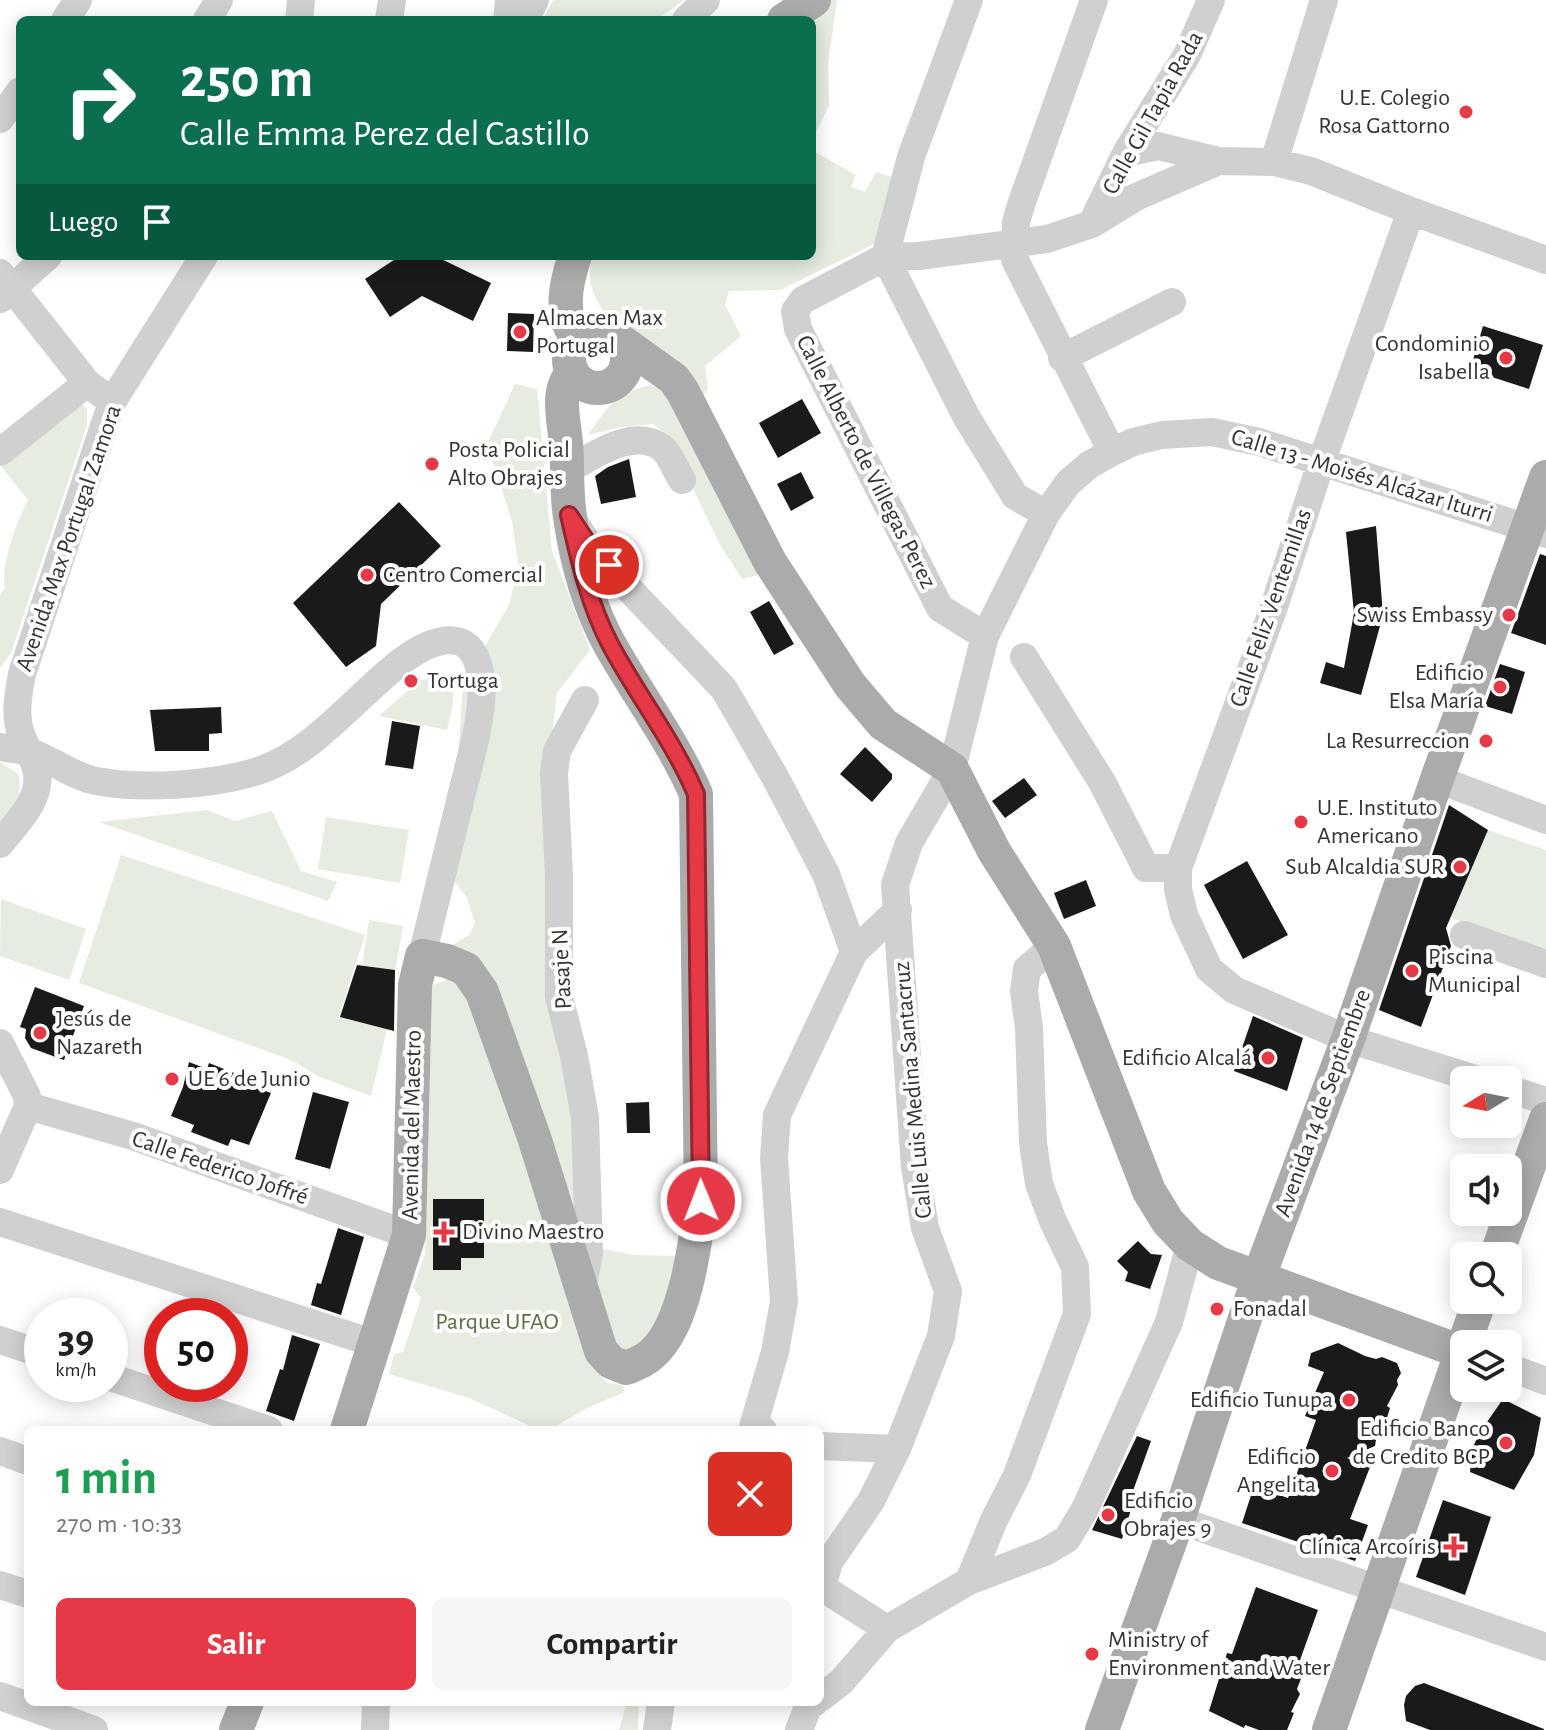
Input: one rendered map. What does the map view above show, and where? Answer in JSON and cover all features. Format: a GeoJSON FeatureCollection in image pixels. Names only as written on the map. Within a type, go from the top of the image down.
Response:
{"type":"FeatureCollection","features":[{"type":"Feature","properties":{"kind":"main road"},"geometry":{"type":"LineString","coordinates":[[790,16],[814,0]]}},
{"type":"Feature","properties":{"kind":"main road"},"geometry":{"type":"LineString","coordinates":[[574,260],[567,279],[565,306],[570,330],[600,337],[674,379],[770,562],[850,685],[883,724],[952,769],[994,851],[1054,946],[1149,1191],[1168,1222],[1190,1245],[1218,1263],[1450,1343]]}},
{"type":"Feature","properties":{"kind":"main road"},"geometry":{"type":"LineString","coordinates":[[600,337],[570,355],[573,373],[586,386],[642,377],[683,392]]}},
{"type":"Feature","properties":{"kind":"main road"},"geometry":{"type":"LineString","coordinates":[[566,455],[628,360],[600,337]]}},
{"type":"Feature","properties":{"kind":"main road"},"geometry":{"type":"LineString","coordinates":[[422,956],[466,969],[482,992],[534,1137],[601,1351],[611,1362],[626,1368],[643,1361],[656,1351],[668,1332],[693,1261],[701,1201],[696,794],[682,762],[609,643],[581,571],[569,515],[562,396],[566,378],[573,373]]}},
{"type":"Feature","properties":{"kind":"main road","name":"Avenida 14 de Septiembre"},"geometry":{"type":"LineString","coordinates":[[1102,1730],[1178,1520],[1258,1279],[1348,1039],[1437,779],[1537,531],[1546,477]]}},
{"type":"Feature","properties":{"kind":"main road","name":"Avenida del Maestro"},"geometry":{"type":"LineString","coordinates":[[348,1426],[409,1235],[415,985],[422,956]]}},
{"type":"Feature","properties":{"kind":"main road"},"geometry":{"type":"LineString","coordinates":[[1501,1242],[1546,1119]]}},
{"type":"Feature","properties":{"kind":"main road"},"geometry":{"type":"LineString","coordinates":[[1329,1730],[1450,1388]]}},
{"type":"Feature","properties":{"kind":"main road"},"geometry":{"type":"LineString","coordinates":[[236,1730],[245,1706]]}},
{"type":"Feature","properties":{"kind":"street"},"geometry":{"type":"LineString","coordinates":[[690,16],[706,0]]}},
{"type":"Feature","properties":{"kind":"street"},"geometry":{"type":"LineString","coordinates":[[969,0],[911,157],[885,257],[967,418],[1015,496],[1046,514]]}},
{"type":"Feature","properties":{"kind":"street"},"geometry":{"type":"LineString","coordinates":[[1094,0],[1022,202],[1016,222],[1015,260],[1112,452]]}},
{"type":"Feature","properties":{"kind":"street","name":"Calle Gil Tapia Rada"},"geometry":{"type":"LineString","coordinates":[[1092,224],[1126,153],[1187,55],[1211,0]]}},
{"type":"Feature","properties":{"kind":"street"},"geometry":{"type":"LineString","coordinates":[[1274,162],[1324,0]]}},
{"type":"Feature","properties":{"kind":"street"},"geometry":{"type":"LineString","coordinates":[[0,119],[16,97]]}},
{"type":"Feature","properties":{"kind":"street"},"geometry":{"type":"LineString","coordinates":[[1126,153],[1158,146],[1219,161],[1274,162],[1311,171],[1546,260]]}},
{"type":"Feature","properties":{"kind":"street"},"geometry":{"type":"LineString","coordinates":[[885,257],[919,256],[1047,239],[1092,224],[1136,197],[1219,161]]}},
{"type":"Feature","properties":{"kind":"street","name":"Calle Feliz Ventemillas"},"geometry":{"type":"LineString","coordinates":[[1178,868],[1274,607],[1321,463],[1411,211]]}},
{"type":"Feature","properties":{"kind":"street","name":"Calle Alberto de Villegas Perez"},"geometry":{"type":"LineString","coordinates":[[885,257],[803,300],[795,311],[798,329],[940,608],[985,636]]}},
{"type":"Feature","properties":{"kind":"street"},"geometry":{"type":"LineString","coordinates":[[42,260],[4,287],[87,383],[112,402]]}},
{"type":"Feature","properties":{"kind":"street","name":"Avenida Max Portugal Zamora"},"geometry":{"type":"LineString","coordinates":[[0,844],[28,806],[37,785],[36,768],[21,736],[17,700],[11,682],[112,402],[201,260]]}},
{"type":"Feature","properties":{"kind":"street"},"geometry":{"type":"LineString","coordinates":[[1062,358],[1172,302]]}},
{"type":"Feature","properties":{"kind":"street"},"geometry":{"type":"LineString","coordinates":[[0,452],[87,383]]}},
{"type":"Feature","properties":{"kind":"street","name":"Calle 13 - Moisés Alcázar Iturri"},"geometry":{"type":"LineString","coordinates":[[952,769],[985,636],[1046,514],[1068,483],[1089,465],[1133,442],[1162,435],[1212,432],[1259,442],[1537,531]]}},
{"type":"Feature","properties":{"kind":"street"},"geometry":{"type":"LineString","coordinates":[[566,455],[622,442],[645,441],[663,448],[682,480]]}},
{"type":"Feature","properties":{"kind":"street"},"geometry":{"type":"LineString","coordinates":[[569,515],[587,542],[724,689],[826,874],[854,952]]}},
{"type":"Feature","properties":{"kind":"street"},"geometry":{"type":"LineString","coordinates":[[0,747],[30,752],[62,769],[95,781],[131,784],[216,780],[260,770],[285,759],[420,649],[446,639],[465,644],[473,651],[481,674],[475,739],[422,956]]}},
{"type":"Feature","properties":{"kind":"street"},"geometry":{"type":"LineString","coordinates":[[1024,657],[1102,782],[1146,868],[1178,868],[1178,889],[1184,915],[1209,969],[1234,990],[1348,1039],[1450,1071]]}},
{"type":"Feature","properties":{"kind":"street","name":"Pasaje N"},"geometry":{"type":"LineString","coordinates":[[582,1290],[589,1253],[585,1117],[559,997],[559,876],[554,773],[557,751],[585,700]]}},
{"type":"Feature","properties":{"kind":"street","name":"Calle Luis Medina Santacruz"},"geometry":{"type":"LineString","coordinates":[[824,1580],[829,1562],[871,1501],[897,1449],[941,1336],[948,1291],[925,1228],[915,1167],[895,885],[909,843],[952,769]]}},
{"type":"Feature","properties":{"kind":"street"},"geometry":{"type":"LineString","coordinates":[[1437,779],[1546,820]]}},
{"type":"Feature","properties":{"kind":"street"},"geometry":{"type":"LineString","coordinates":[[758,1426],[784,1301],[774,1158],[777,1115],[854,952],[898,910]]}},
{"type":"Feature","properties":{"kind":"street"},"geometry":{"type":"LineString","coordinates":[[1464,935],[1546,964]]}},
{"type":"Feature","properties":{"kind":"street"},"geometry":{"type":"LineString","coordinates":[[969,1581],[1017,1475],[1077,1314],[1075,1267],[1039,1184],[1033,1143],[1029,1028],[1024,991],[1027,969],[1054,946]]}},
{"type":"Feature","properties":{"kind":"street"},"geometry":{"type":"LineString","coordinates":[[0,1045],[27,1096],[28,1106],[0,1169]]}},
{"type":"Feature","properties":{"kind":"street"},"geometry":{"type":"LineString","coordinates":[[1522,1093],[1546,1101]]}},
{"type":"Feature","properties":{"kind":"street","name":"Calle Federico Joffré"},"geometry":{"type":"LineString","coordinates":[[28,1106],[133,1136],[409,1235]]}},
{"type":"Feature","properties":{"kind":"street"},"geometry":{"type":"LineString","coordinates":[[0,1222],[376,1344]]}},
{"type":"Feature","properties":{"kind":"street"},"geometry":{"type":"LineString","coordinates":[[824,1695],[841,1682],[883,1634],[969,1581],[1045,1552],[1067,1539],[1085,1509],[1169,1322],[1190,1245]]}},
{"type":"Feature","properties":{"kind":"street"},"geometry":{"type":"LineString","coordinates":[[0,1340],[24,1348]]}},
{"type":"Feature","properties":{"kind":"street"},"geometry":{"type":"LineString","coordinates":[[1522,1372],[1546,1381]]}},
{"type":"Feature","properties":{"kind":"street"},"geometry":{"type":"LineString","coordinates":[[128,1383],[257,1426]]}},
{"type":"Feature","properties":{"kind":"street"},"geometry":{"type":"LineString","coordinates":[[824,1446],[897,1449]]}},
{"type":"Feature","properties":{"kind":"street"},"geometry":{"type":"LineString","coordinates":[[0,1451],[24,1460]]}},
{"type":"Feature","properties":{"kind":"street"},"geometry":{"type":"LineString","coordinates":[[1178,1520],[1546,1647]]}},
{"type":"Feature","properties":{"kind":"street"},"geometry":{"type":"LineString","coordinates":[[0,1585],[24,1593]]}},
{"type":"Feature","properties":{"kind":"street","name":"Calle Luis Medina Santacruz"},"geometry":{"type":"LineString","coordinates":[[824,1586],[883,1634]]}},
{"type":"Feature","properties":{"kind":"street"},"geometry":{"type":"LineString","coordinates":[[0,1696],[24,1705]]}},
{"type":"Feature","properties":{"kind":"street"},"geometry":{"type":"LineString","coordinates":[[28,1706],[94,1730]]}},
{"type":"Feature","properties":{"kind":"street"},"geometry":{"type":"LineString","coordinates":[[375,1730],[376,1706]]}},
{"type":"Feature","properties":{"kind":"street"},"geometry":{"type":"LineString","coordinates":[[657,1730],[660,1706]]}},
{"type":"Feature","properties":{"kind":"street"},"geometry":{"type":"LineString","coordinates":[[799,1730],[809,1706]]}},
{"type":"Feature","properties":{"kind":"green space"},"geometry":{"type":"Polygon","coordinates":[[[553,0],[684,0],[662,16],[545,16],[553,0]]]}},
{"type":"Feature","properties":{"kind":"green space"},"geometry":{"type":"Polygon","coordinates":[[[829,0],[837,0],[828,63],[829,106],[816,132],[816,16],[829,0]]]}},
{"type":"Feature","properties":{"kind":"green space"},"geometry":{"type":"Polygon","coordinates":[[[816,153],[856,175],[851,187],[865,192],[876,172],[899,179],[880,241],[780,290],[729,291],[725,305],[741,336],[705,366],[708,389],[703,395],[611,320],[593,290],[592,260],[816,260],[816,153]]]}},
{"type":"Feature","properties":{"kind":"green space"},"geometry":{"type":"Polygon","coordinates":[[[515,384],[537,389],[552,551],[590,650],[557,693],[547,777],[574,1085],[582,1249],[449,947],[469,935],[475,923],[467,898],[450,875],[463,684],[510,603],[518,563],[512,521],[487,444],[515,384]]]}},
{"type":"Feature","properties":{"kind":"green space"},"geometry":{"type":"Polygon","coordinates":[[[651,385],[667,393],[765,573],[742,579],[719,543],[668,436],[653,424],[588,435],[614,402],[629,392],[651,385]]]}},
{"type":"Feature","properties":{"kind":"green space"},"geometry":{"type":"Polygon","coordinates":[[[75,405],[83,405],[87,409],[87,425],[11,653],[0,668],[0,595],[5,588],[10,544],[28,500],[0,465],[75,405]]]}},
{"type":"Feature","properties":{"kind":"green space"},"geometry":{"type":"Polygon","coordinates":[[[441,674],[451,684],[453,691],[447,730],[379,716],[419,681],[441,674]]]}},
{"type":"Feature","properties":{"kind":"green space"},"geometry":{"type":"Polygon","coordinates":[[[0,763],[18,773],[20,788],[16,802],[0,827],[0,763]]]}},
{"type":"Feature","properties":{"kind":"green space"},"geometry":{"type":"Polygon","coordinates":[[[207,810],[235,821],[272,811],[301,871],[337,882],[328,901],[99,822],[207,810]]]}},
{"type":"Feature","properties":{"kind":"green space"},"geometry":{"type":"Polygon","coordinates":[[[326,817],[409,830],[400,883],[318,869],[326,817]]]}},
{"type":"Feature","properties":{"kind":"green space"},"geometry":{"type":"Polygon","coordinates":[[[1488,830],[1546,850],[1546,956],[1450,917],[1488,830]]]}},
{"type":"Feature","properties":{"kind":"green space"},"geometry":{"type":"Polygon","coordinates":[[[121,855],[365,935],[339,1016],[387,1029],[371,1096],[320,1077],[291,1060],[79,983],[121,855]]]}},
{"type":"Feature","properties":{"kind":"green space"},"geometry":{"type":"Polygon","coordinates":[[[1,899],[86,929],[69,980],[0,956],[1,899]]]}},
{"type":"Feature","properties":{"kind":"green space"},"geometry":{"type":"Polygon","coordinates":[[[369,920],[403,926],[395,971],[362,965],[369,920]]]}},
{"type":"Feature","properties":{"kind":"green space","name":"Parque UFAO"},"geometry":{"type":"Polygon","coordinates":[[[449,979],[469,988],[597,1372],[607,1383],[622,1385],[625,1392],[587,1408],[556,1426],[530,1426],[469,1398],[389,1374],[394,1354],[403,1352],[421,1298],[413,1288],[425,1254],[432,986],[449,979]]]}},
{"type":"Feature","properties":{"kind":"green space"},"geometry":{"type":"Polygon","coordinates":[[[594,1247],[633,1255],[677,1256],[665,1301],[647,1342],[633,1354],[614,1348],[594,1275],[594,1247]]]}},
{"type":"Feature","properties":{"kind":"green space"},"geometry":{"type":"Polygon","coordinates":[[[626,1706],[639,1706],[638,1730],[619,1730],[626,1706]]]}},
{"type":"Feature","properties":{"kind":"building"},"geometry":{"type":"Polygon","coordinates":[[[394,260],[443,260],[491,283],[473,321],[422,296],[390,317],[365,279],[394,260]]]}},
{"type":"Feature","properties":{"kind":"building","name":"Almacen Max Portugal"},"geometry":{"type":"Polygon","coordinates":[[[508,313],[534,314],[533,352],[507,351],[508,313]]]}},
{"type":"Feature","properties":{"kind":"building","name":"Condominio Isabella"},"geometry":{"type":"Polygon","coordinates":[[[1483,326],[1543,345],[1529,389],[1470,370],[1483,326]]]}},
{"type":"Feature","properties":{"kind":"building"},"geometry":{"type":"Polygon","coordinates":[[[802,399],[821,433],[778,458],[759,423],[802,399]]]}},
{"type":"Feature","properties":{"kind":"building"},"geometry":{"type":"Polygon","coordinates":[[[629,459],[636,497],[601,504],[595,476],[629,459]]]}},
{"type":"Feature","properties":{"kind":"building"},"geometry":{"type":"Polygon","coordinates":[[[801,472],[814,498],[791,511],[777,484],[801,472]]]}},
{"type":"Feature","properties":{"kind":"building","name":"Centro Comercial"},"geometry":{"type":"Polygon","coordinates":[[[399,502],[441,546],[381,604],[376,646],[346,667],[293,603],[399,502]]]}},
{"type":"Feature","properties":{"kind":"building"},"geometry":{"type":"Polygon","coordinates":[[[1376,526],[1383,615],[1361,695],[1320,683],[1326,662],[1344,668],[1354,613],[1346,532],[1376,526]]]}},
{"type":"Feature","properties":{"kind":"building"},"geometry":{"type":"Polygon","coordinates":[[[1540,554],[1546,556],[1546,645],[1511,633],[1540,554]]]}},
{"type":"Feature","properties":{"kind":"building"},"geometry":{"type":"Polygon","coordinates":[[[769,601],[794,644],[774,655],[750,612],[769,601]]]}},
{"type":"Feature","properties":{"kind":"building","name":"Edificio Elsa María"},"geometry":{"type":"Polygon","coordinates":[[[1500,664],[1525,672],[1512,714],[1485,706],[1500,664]]]}},
{"type":"Feature","properties":{"kind":"building"},"geometry":{"type":"Polygon","coordinates":[[[221,707],[222,733],[209,734],[209,751],[155,751],[150,710],[221,707]]]}},
{"type":"Feature","properties":{"kind":"building"},"geometry":{"type":"Polygon","coordinates":[[[392,721],[420,726],[413,769],[385,765],[392,721]]]}},
{"type":"Feature","properties":{"kind":"building"},"geometry":{"type":"Polygon","coordinates":[[[865,747],[892,774],[892,779],[872,802],[840,774],[865,747]]]}},
{"type":"Feature","properties":{"kind":"building"},"geometry":{"type":"Polygon","coordinates":[[[1024,778],[1037,795],[1005,818],[992,801],[1024,778]]]}},
{"type":"Feature","properties":{"kind":"building"},"geometry":{"type":"Polygon","coordinates":[[[1449,805],[1488,830],[1446,928],[1451,946],[1421,1027],[1379,1010],[1449,805]]]}},
{"type":"Feature","properties":{"kind":"building"},"geometry":{"type":"Polygon","coordinates":[[[1247,861],[1288,935],[1243,959],[1204,885],[1247,861]]]}},
{"type":"Feature","properties":{"kind":"building"},"geometry":{"type":"Polygon","coordinates":[[[1086,880],[1096,906],[1064,919],[1054,893],[1086,880]]]}},
{"type":"Feature","properties":{"kind":"building"},"geometry":{"type":"Polygon","coordinates":[[[357,965],[395,970],[394,1031],[340,1017],[357,965]]]}},
{"type":"Feature","properties":{"kind":"building"},"geometry":{"type":"Polygon","coordinates":[[[35,987],[84,1006],[64,1060],[31,1048],[25,1038],[26,1029],[20,1027],[35,987]]]}},
{"type":"Feature","properties":{"kind":"building","name":"Edificio Alcalá"},"geometry":{"type":"Polygon","coordinates":[[[1253,1016],[1303,1038],[1287,1091],[1234,1071],[1253,1016]]]}},
{"type":"Feature","properties":{"kind":"building"},"geometry":{"type":"Polygon","coordinates":[[[189,1062],[207,1069],[209,1063],[254,1081],[252,1086],[271,1093],[249,1145],[231,1139],[228,1146],[191,1132],[194,1125],[171,1116],[189,1062]]]}},
{"type":"Feature","properties":{"kind":"building"},"geometry":{"type":"Polygon","coordinates":[[[313,1092],[349,1102],[330,1169],[295,1159],[313,1092]]]}},
{"type":"Feature","properties":{"kind":"building"},"geometry":{"type":"Polygon","coordinates":[[[649,1102],[650,1133],[627,1133],[626,1103],[649,1102]]]}},
{"type":"Feature","properties":{"kind":"building"},"geometry":{"type":"Polygon","coordinates":[[[433,1199],[484,1199],[484,1258],[461,1258],[461,1270],[433,1270],[433,1199]]]}},
{"type":"Feature","properties":{"kind":"building"},"geometry":{"type":"Polygon","coordinates":[[[338,1228],[364,1237],[341,1315],[311,1305],[317,1283],[321,1284],[338,1228]]]}},
{"type":"Feature","properties":{"kind":"building"},"geometry":{"type":"Polygon","coordinates":[[[1138,1241],[1151,1254],[1162,1255],[1150,1289],[1125,1281],[1128,1272],[1117,1261],[1138,1241]]]}},
{"type":"Feature","properties":{"kind":"building"},"geometry":{"type":"Polygon","coordinates":[[[292,1335],[320,1344],[294,1421],[266,1411],[280,1369],[283,1370],[292,1335]]]}},
{"type":"Feature","properties":{"kind":"building"},"geometry":{"type":"Polygon","coordinates":[[[1338,1343],[1365,1356],[1382,1357],[1397,1363],[1401,1373],[1387,1406],[1390,1408],[1381,1437],[1376,1440],[1375,1446],[1347,1458],[1370,1467],[1350,1519],[1368,1525],[1355,1561],[1242,1523],[1254,1486],[1288,1498],[1316,1420],[1305,1416],[1324,1372],[1308,1366],[1311,1353],[1338,1343]]]}},
{"type":"Feature","properties":{"kind":"building","name":"Edificio Banco de Credito BCP"},"geometry":{"type":"Polygon","coordinates":[[[1501,1402],[1509,1402],[1541,1418],[1534,1455],[1514,1490],[1470,1472],[1472,1449],[1501,1402]]]}},
{"type":"Feature","properties":{"kind":"building"},"geometry":{"type":"Polygon","coordinates":[[[1137,1436],[1151,1441],[1129,1502],[1133,1503],[1122,1539],[1092,1530],[1137,1436]]]}},
{"type":"Feature","properties":{"kind":"building","name":"Clínica Arcoíris"},"geometry":{"type":"Polygon","coordinates":[[[1443,1500],[1491,1517],[1465,1595],[1416,1577],[1443,1500]]]}},
{"type":"Feature","properties":{"kind":"building"},"geometry":{"type":"Polygon","coordinates":[[[1256,1587],[1318,1610],[1295,1674],[1302,1676],[1297,1689],[1300,1694],[1287,1730],[1259,1730],[1245,1725],[1244,1728],[1209,1711],[1227,1653],[1232,1654],[1256,1587]]]}},
{"type":"Feature","properties":{"kind":"building"},"geometry":{"type":"Polygon","coordinates":[[[1424,1683],[1544,1730],[1430,1730],[1406,1721],[1406,1696],[1415,1686],[1424,1683]]]}},
{"type":"Feature","properties":{"kind":"place","name":"U.E. Colegio Rosa Gattorno"},"geometry":{"type":"Point","coordinates":[1466,112]}},
{"type":"Feature","properties":{"kind":"place","name":"Almacen Max Portugal"},"geometry":{"type":"Point","coordinates":[520,332]}},
{"type":"Feature","properties":{"kind":"place","name":"Condominio Isabella"},"geometry":{"type":"Point","coordinates":[1506,358]}},
{"type":"Feature","properties":{"kind":"place","name":"Posta Policial Alto Obrajes"},"geometry":{"type":"Point","coordinates":[432,464]}},
{"type":"Feature","properties":{"kind":"place","name":"Centro Comercial"},"geometry":{"type":"Point","coordinates":[367,575]}},
{"type":"Feature","properties":{"kind":"place","name":"Swiss Embassy"},"geometry":{"type":"Point","coordinates":[1509,615]}},
{"type":"Feature","properties":{"kind":"place","name":"Tortuga"},"geometry":{"type":"Point","coordinates":[411,681]}},
{"type":"Feature","properties":{"kind":"place","name":"Edificio Elsa María"},"geometry":{"type":"Point","coordinates":[1500,687]}},
{"type":"Feature","properties":{"kind":"place","name":"La Resurreccion"},"geometry":{"type":"Point","coordinates":[1486,741]}},
{"type":"Feature","properties":{"kind":"place","name":"U.E. Instituto Americano"},"geometry":{"type":"Point","coordinates":[1301,822]}},
{"type":"Feature","properties":{"kind":"place","name":"Sub Alcaldia SUR"},"geometry":{"type":"Point","coordinates":[1460,867]}},
{"type":"Feature","properties":{"kind":"place","name":"Piscina Municipal"},"geometry":{"type":"Point","coordinates":[1412,971]}},
{"type":"Feature","properties":{"kind":"place","name":"Jesús de Nazareth"},"geometry":{"type":"Point","coordinates":[40,1033]}},
{"type":"Feature","properties":{"kind":"place","name":"Edificio Alcalá"},"geometry":{"type":"Point","coordinates":[1268,1058]}},
{"type":"Feature","properties":{"kind":"place","name":"UE 6 de Junio"},"geometry":{"type":"Point","coordinates":[172,1079]}},
{"type":"Feature","properties":{"kind":"place","name":"Divino Maestro"},"geometry":{"type":"Point","coordinates":[444,1232]}},
{"type":"Feature","properties":{"kind":"place","name":"Fonadal"},"geometry":{"type":"Point","coordinates":[1217,1309]}},
{"type":"Feature","properties":{"kind":"place","name":"Edificio Tunupa"},"geometry":{"type":"Point","coordinates":[1349,1400]}},
{"type":"Feature","properties":{"kind":"place","name":"Edificio Banco de Credito BCP"},"geometry":{"type":"Point","coordinates":[1506,1443]}},
{"type":"Feature","properties":{"kind":"place","name":"Edificio Angelita"},"geometry":{"type":"Point","coordinates":[1332,1471]}},
{"type":"Feature","properties":{"kind":"place","name":"Edificio Obrajes 9"},"geometry":{"type":"Point","coordinates":[1108,1515]}},
{"type":"Feature","properties":{"kind":"place","name":"Clínica Arcoíris"},"geometry":{"type":"Point","coordinates":[1454,1547]}},
{"type":"Feature","properties":{"kind":"place","name":"Ministry of Environment and Water"},"geometry":{"type":"Point","coordinates":[1092,1654]}},
{"type":"Feature","properties":{"kind":"route"},"geometry":{"type":"LineString","coordinates":[[609,565],[587,542],[569,515],[581,571],[609,643],[682,762],[696,794],[701,1201]]}}]}
